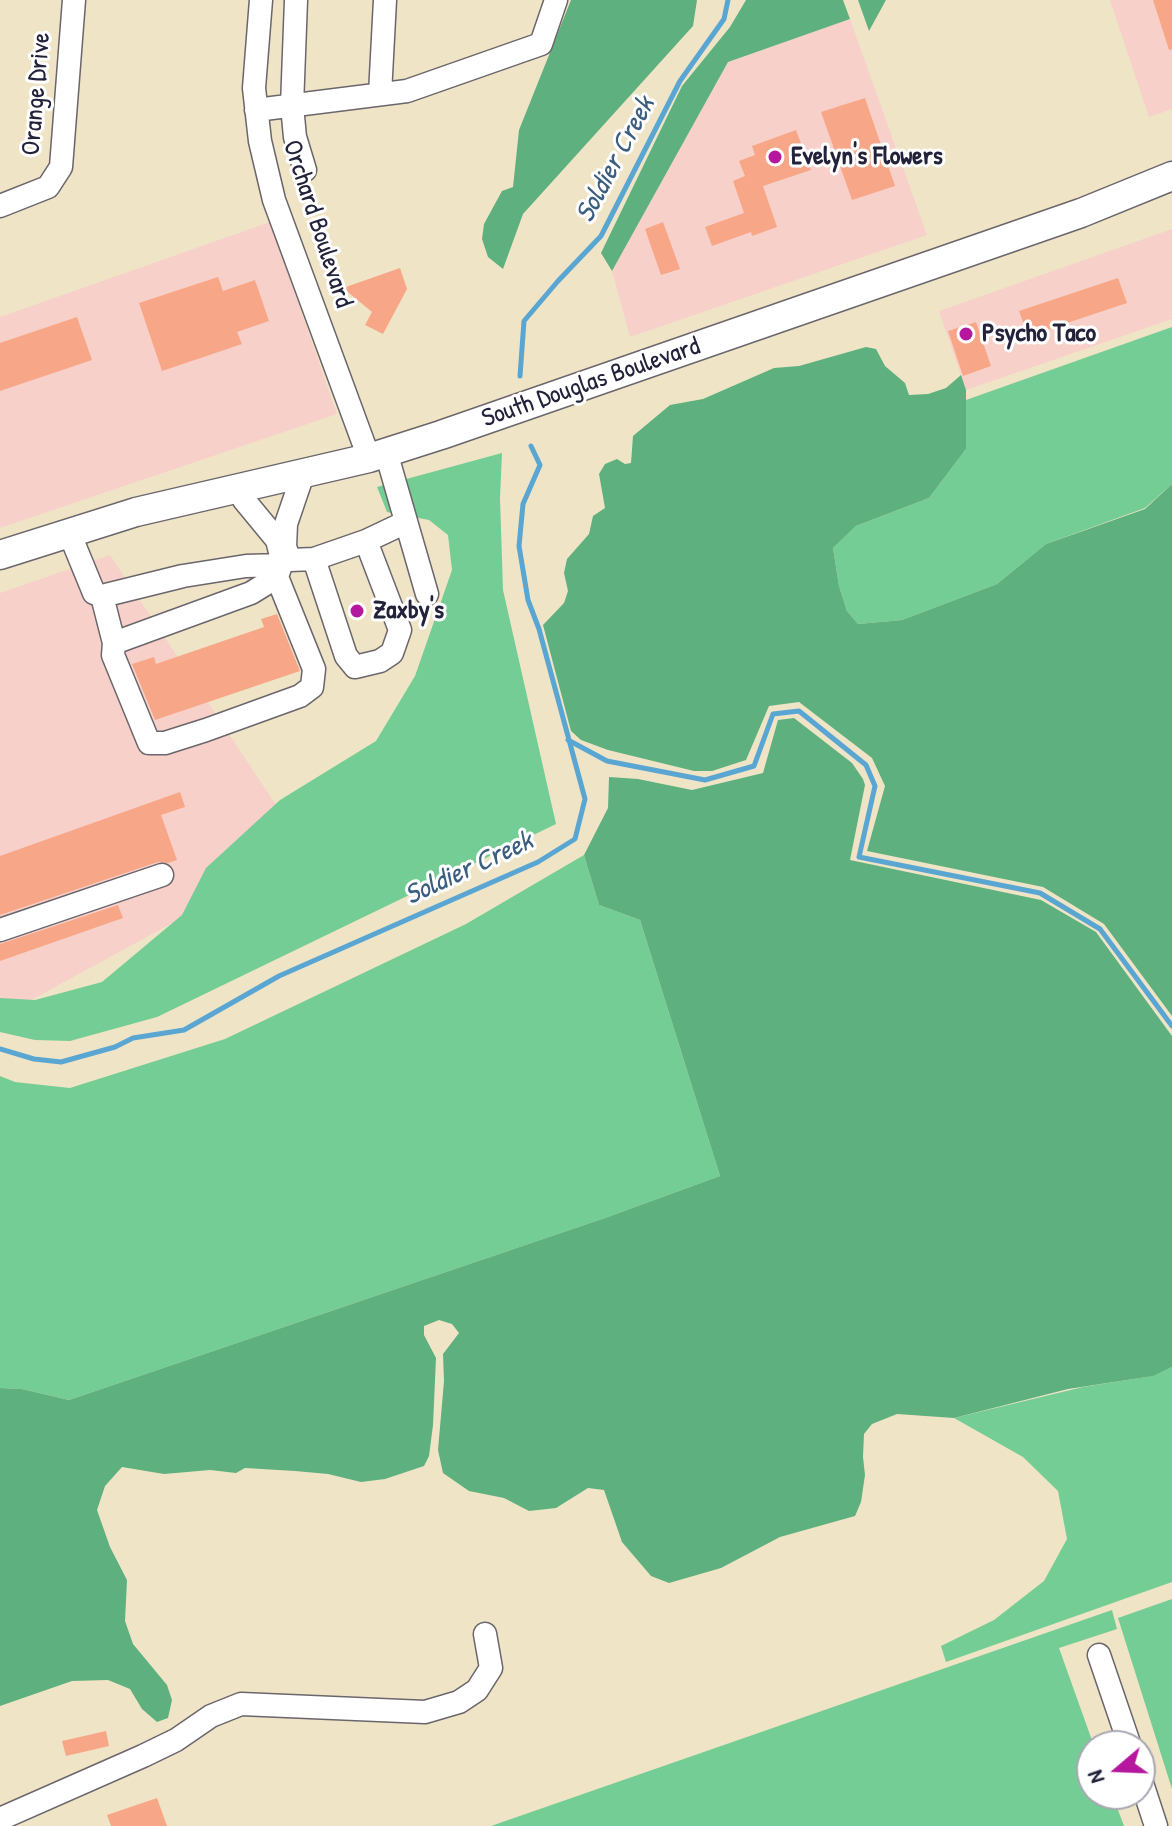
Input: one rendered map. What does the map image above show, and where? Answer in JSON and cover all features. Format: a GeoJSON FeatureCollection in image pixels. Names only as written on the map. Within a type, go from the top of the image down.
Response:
{"type":"FeatureCollection","features":[{"type":"Feature","properties":{"kind":"main road","name":"South Douglas Boulevard"},"geometry":{"type":"LineString","coordinates":[[0,555],[136,512],[303,474],[455,431],[1001,242],[1104,205],[1172,176]]}},
{"type":"Feature","properties":{"kind":"street","name":"Orange Drive"},"geometry":{"type":"LineString","coordinates":[[0,206],[48,187],[61,167],[74,0]]}},
{"type":"Feature","properties":{"kind":"street","name":"Orchard Boulevard"},"geometry":{"type":"LineString","coordinates":[[261,0],[254,88],[260,141],[274,200],[404,523],[427,594]]}},
{"type":"Feature","properties":{"kind":"street"},"geometry":{"type":"LineString","coordinates":[[296,0],[292,106],[295,137],[305,170]]}},
{"type":"Feature","properties":{"kind":"street"},"geometry":{"type":"LineString","coordinates":[[380,94],[385,0]]}},
{"type":"Feature","properties":{"kind":"street"},"geometry":{"type":"LineString","coordinates":[[256,110],[407,91],[541,44],[556,0]]}},
{"type":"Feature","properties":{"kind":"street"},"geometry":{"type":"LineString","coordinates":[[114,643],[251,593],[280,557],[286,524],[303,474]]}},
{"type":"Feature","properties":{"kind":"street"},"geometry":{"type":"LineString","coordinates":[[102,596],[114,643],[113,655],[149,743],[165,743],[284,703],[312,687],[314,669],[280,557],[239,489]]}},
{"type":"Feature","properties":{"kind":"street"},"geometry":{"type":"LineString","coordinates":[[69,532],[94,593],[102,596],[280,557],[290,560],[314,559],[366,541],[404,523]]}},
{"type":"Feature","properties":{"kind":"street"},"geometry":{"type":"LineString","coordinates":[[314,559],[346,656],[355,667],[366,666],[392,653],[400,630],[366,541]]}},
{"type":"Feature","properties":{"kind":"street"},"geometry":{"type":"LineString","coordinates":[[0,930],[162,875]]}},
{"type":"Feature","properties":{"kind":"street"},"geometry":{"type":"LineString","coordinates":[[0,1819],[176,1740],[211,1716],[241,1704],[425,1712],[459,1702],[477,1690],[491,1668],[485,1634]]}},
{"type":"Feature","properties":{"kind":"street"},"geometry":{"type":"LineString","coordinates":[[1099,1655],[1125,1730]]}},
{"type":"Feature","properties":{"kind":"shaded area"},"geometry":{"type":"Polygon","coordinates":[[[1110,0],[1172,0],[1172,109],[1149,117],[1110,0]]]}},
{"type":"Feature","properties":{"kind":"shaded area"},"geometry":{"type":"Polygon","coordinates":[[[850,19],[927,235],[630,337],[612,271],[728,62],[850,19]]]}},
{"type":"Feature","properties":{"kind":"shaded area"},"geometry":{"type":"Polygon","coordinates":[[[270,222],[337,414],[0,528],[0,317],[270,222]]]}},
{"type":"Feature","properties":{"kind":"shaded area"},"geometry":{"type":"Polygon","coordinates":[[[1172,229],[1172,319],[966,390],[939,311],[1172,229]]]}},
{"type":"Feature","properties":{"kind":"shaded area"},"geometry":{"type":"Polygon","coordinates":[[[110,555],[306,850],[0,1017],[0,593],[110,555]]]}},
{"type":"Feature","properties":{"kind":"green space"},"geometry":{"type":"Polygon","coordinates":[[[571,0],[697,0],[693,26],[523,214],[503,269],[488,257],[482,239],[484,224],[502,191],[513,187],[519,130],[571,0]]]}},
{"type":"Feature","properties":{"kind":"green space"},"geometry":{"type":"Polygon","coordinates":[[[746,0],[843,0],[850,19],[728,62],[612,271],[601,253],[682,86],[730,27],[746,0]]]}},
{"type":"Feature","properties":{"kind":"green space"},"geometry":{"type":"Polygon","coordinates":[[[858,0],[886,0],[869,31],[858,0]]]}},
{"type":"Feature","properties":{"kind":"green space"},"geometry":{"type":"Polygon","coordinates":[[[1172,327],[1172,484],[1145,508],[1046,544],[997,584],[902,620],[858,624],[847,611],[833,548],[856,526],[929,498],[966,449],[966,400],[1172,327]]]}},
{"type":"Feature","properties":{"kind":"green space"},"geometry":{"type":"Polygon","coordinates":[[[866,347],[876,349],[885,366],[905,383],[909,395],[928,394],[946,388],[961,375],[966,390],[966,449],[929,498],[856,526],[833,548],[847,611],[858,624],[902,620],[997,584],[1046,544],[1145,509],[1172,484],[1172,1016],[1104,924],[1043,887],[867,851],[885,786],[872,758],[799,702],[769,706],[746,760],[712,771],[694,771],[608,750],[581,740],[571,731],[543,625],[564,603],[568,591],[564,573],[567,559],[589,534],[593,516],[605,508],[599,474],[605,464],[617,459],[625,464],[631,463],[633,436],[670,405],[703,399],[774,368],[799,366],[866,347]]]}},
{"type":"Feature","properties":{"kind":"green space"},"geometry":{"type":"Polygon","coordinates":[[[502,453],[503,590],[556,824],[157,1017],[70,1041],[35,1040],[0,1032],[0,998],[35,1000],[102,982],[182,915],[206,868],[280,800],[376,741],[415,676],[452,570],[448,535],[429,520],[387,512],[377,487],[502,453]]]}},
{"type":"Feature","properties":{"kind":"green space"},"geometry":{"type":"Polygon","coordinates":[[[794,718],[852,763],[863,779],[865,785],[850,860],[1041,900],[1096,932],[1172,1036],[1172,1367],[1153,1376],[1068,1389],[954,1418],[897,1414],[872,1424],[864,1434],[865,1475],[861,1502],[855,1516],[780,1537],[721,1568],[669,1583],[651,1576],[622,1542],[604,1490],[588,1488],[556,1508],[529,1511],[504,1498],[469,1491],[443,1473],[438,1450],[444,1381],[443,1354],[459,1333],[452,1324],[439,1320],[424,1326],[424,1335],[436,1358],[433,1425],[429,1456],[424,1466],[385,1479],[361,1482],[328,1474],[295,1471],[245,1468],[236,1473],[210,1470],[164,1474],[122,1467],[105,1486],[97,1510],[110,1547],[127,1580],[125,1621],[133,1644],[167,1685],[172,1700],[168,1718],[157,1722],[142,1709],[130,1689],[108,1680],[72,1681],[0,1706],[0,1388],[22,1389],[69,1400],[720,1176],[640,920],[599,905],[584,855],[608,808],[609,777],[638,779],[692,790],[763,773],[778,720],[794,718]]]}},
{"type":"Feature","properties":{"kind":"green space"},"geometry":{"type":"Polygon","coordinates":[[[584,855],[599,905],[640,920],[720,1176],[69,1400],[22,1389],[0,1388],[0,1076],[15,1082],[70,1088],[225,1039],[466,924],[584,855]]]}},
{"type":"Feature","properties":{"kind":"green space"},"geometry":{"type":"Polygon","coordinates":[[[1172,1367],[1172,1582],[946,1662],[941,1646],[994,1620],[1044,1581],[1067,1539],[1058,1491],[1023,1457],[954,1418],[1083,1387],[1152,1376],[1172,1367]]]}},
{"type":"Feature","properties":{"kind":"green space"},"geometry":{"type":"Polygon","coordinates":[[[1172,1599],[1172,1789],[1156,1730],[1153,1730],[1118,1618],[1172,1599]]]}},
{"type":"Feature","properties":{"kind":"green space"},"geometry":{"type":"Polygon","coordinates":[[[1112,1610],[1117,1629],[1059,1648],[1088,1730],[1076,1730],[1076,1810],[1118,1810],[1124,1826],[491,1826],[1112,1610]]]}},
{"type":"Feature","properties":{"kind":"building"},"geometry":{"type":"Polygon","coordinates":[[[1153,0],[1172,0],[1172,49],[1169,50],[1153,0]]]}},
{"type":"Feature","properties":{"kind":"building"},"geometry":{"type":"Polygon","coordinates":[[[865,98],[895,186],[852,200],[821,112],[865,98]]]}},
{"type":"Feature","properties":{"kind":"building"},"geometry":{"type":"Polygon","coordinates":[[[796,130],[811,170],[763,186],[777,227],[752,236],[751,232],[712,246],[705,227],[744,213],[733,181],[745,176],[739,161],[755,155],[752,146],[796,130]]]}},
{"type":"Feature","properties":{"kind":"building"},"geometry":{"type":"Polygon","coordinates":[[[663,222],[680,269],[661,275],[645,229],[663,222]]]}},
{"type":"Feature","properties":{"kind":"building"},"geometry":{"type":"Polygon","coordinates":[[[400,268],[407,289],[383,334],[365,325],[372,312],[343,288],[400,268]]]}},
{"type":"Feature","properties":{"kind":"building"},"geometry":{"type":"Polygon","coordinates":[[[218,277],[223,291],[255,280],[269,321],[237,332],[242,344],[162,371],[139,303],[218,277]]]}},
{"type":"Feature","properties":{"kind":"building"},"geometry":{"type":"Polygon","coordinates":[[[1118,278],[1127,303],[1028,336],[1019,311],[1118,278]]]}},
{"type":"Feature","properties":{"kind":"building"},"geometry":{"type":"Polygon","coordinates":[[[77,317],[92,360],[0,391],[0,343],[77,317]]]}},
{"type":"Feature","properties":{"kind":"building"},"geometry":{"type":"Polygon","coordinates":[[[976,322],[991,366],[963,376],[948,331],[976,322]]]}},
{"type":"Feature","properties":{"kind":"building"},"geometry":{"type":"Polygon","coordinates":[[[277,614],[300,671],[155,720],[132,664],[154,657],[156,664],[264,627],[261,619],[277,614]]]}},
{"type":"Feature","properties":{"kind":"building"},"geometry":{"type":"Polygon","coordinates":[[[180,792],[185,807],[161,815],[177,860],[158,862],[0,915],[0,856],[180,792]]]}},
{"type":"Feature","properties":{"kind":"building"},"geometry":{"type":"Polygon","coordinates":[[[118,905],[123,918],[0,961],[0,944],[118,905]]]}},
{"type":"Feature","properties":{"kind":"building"},"geometry":{"type":"Polygon","coordinates":[[[106,1731],[109,1746],[66,1756],[62,1741],[106,1731]]]}},
{"type":"Feature","properties":{"kind":"building"},"geometry":{"type":"Polygon","coordinates":[[[157,1798],[167,1826],[111,1826],[107,1815],[157,1798]]]}},
{"type":"Feature","properties":{"kind":"waterway","name":"Soldier Creek"},"geometry":{"type":"LineString","coordinates":[[520,376],[524,321],[601,236],[680,81],[724,19],[728,0]]}},
{"type":"Feature","properties":{"kind":"waterway","name":"Soldier Creek"},"geometry":{"type":"LineString","coordinates":[[0,1049],[34,1059],[61,1062],[115,1047],[133,1038],[184,1030],[279,976],[538,862],[575,839],[585,799],[539,629],[528,600],[519,546],[523,504],[540,465],[531,446]]}},
{"type":"Feature","properties":{"kind":"waterway"},"geometry":{"type":"LineString","coordinates":[[568,740],[607,761],[705,780],[754,766],[773,714],[799,711],[866,765],[875,786],[859,857],[1040,893],[1100,929],[1172,1026]]}},
{"type":"Feature","properties":{"kind":"place","name":"Evelyn's Flowers"},"geometry":{"type":"Point","coordinates":[775,157]}},
{"type":"Feature","properties":{"kind":"place","name":"Psycho Taco"},"geometry":{"type":"Point","coordinates":[966,334]}},
{"type":"Feature","properties":{"kind":"place","name":"Zaxby's"},"geometry":{"type":"Point","coordinates":[357,611]}}]}
